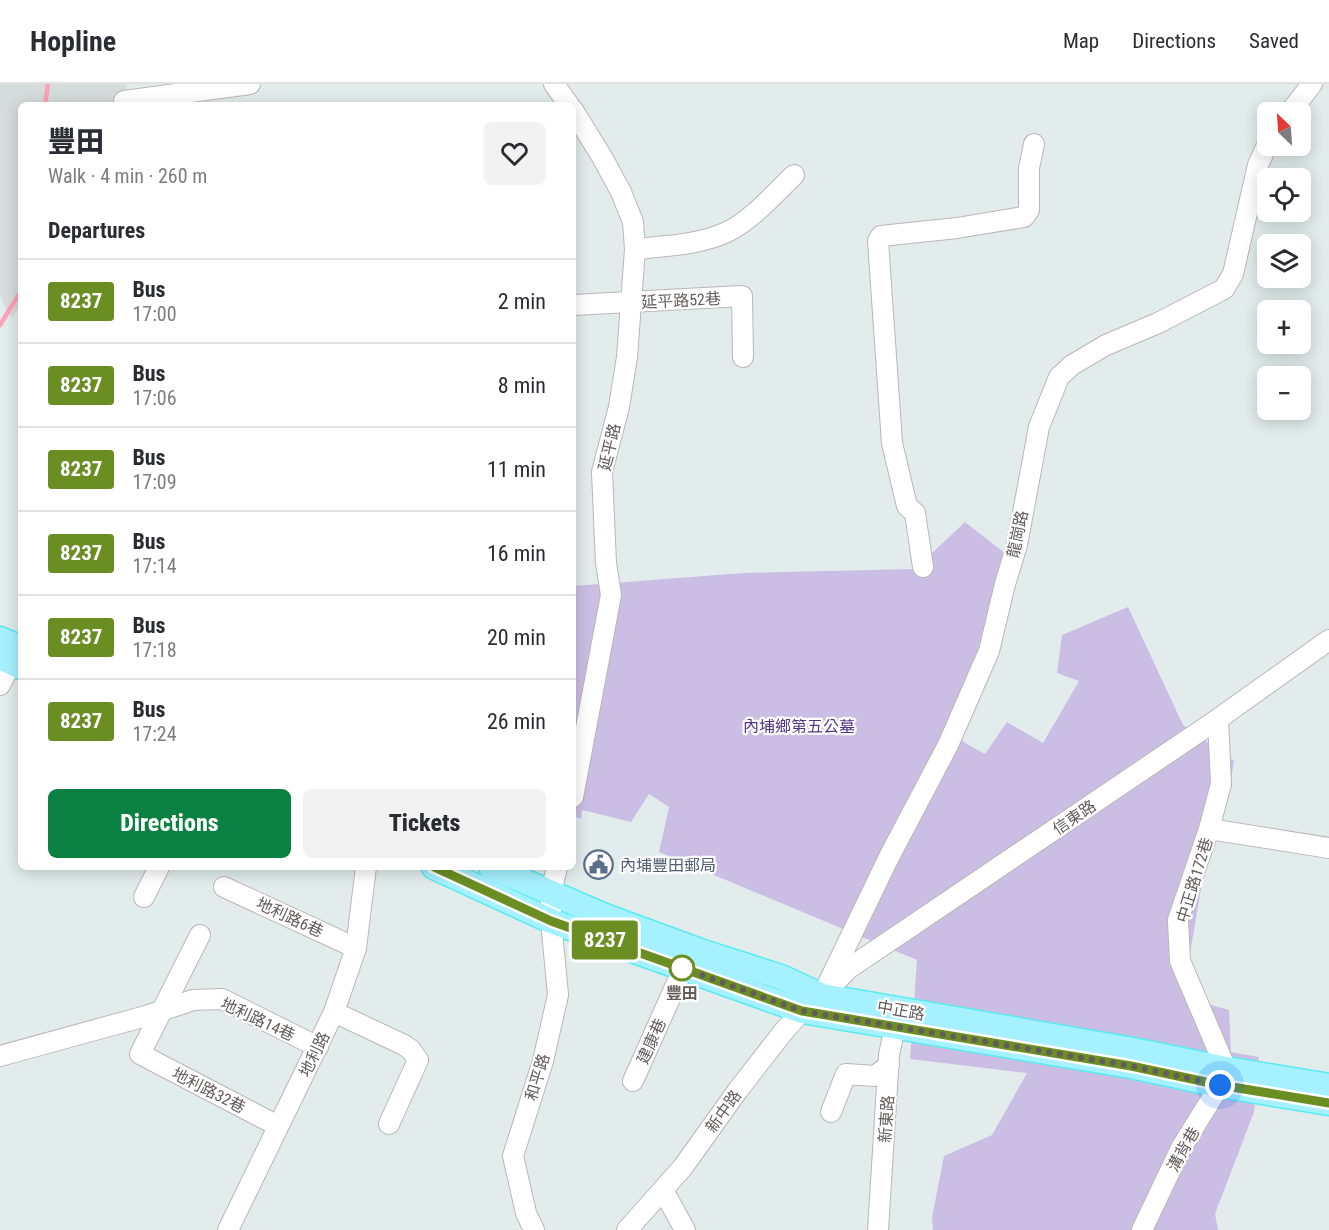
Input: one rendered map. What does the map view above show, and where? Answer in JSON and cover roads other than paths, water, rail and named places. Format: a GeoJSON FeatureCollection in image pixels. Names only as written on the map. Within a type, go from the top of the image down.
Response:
{"type":"FeatureCollection","features":[{"type":"Feature","properties":{"kind":"main road","name":"中正路"},"geometry":{"type":"LineString","coordinates":[[440,870],[551,921],[802,1011],[896,1018],[1134,1050],[1223,1077],[1329,1103]]}},
{"type":"Feature","properties":{"kind":"main road","name":"中正路"},"geometry":{"type":"LineString","coordinates":[[498,870],[700,951],[781,977],[822,996],[896,1018]]}},
{"type":"Feature","properties":{"kind":"main road","name":"中正路"},"geometry":{"type":"LineString","coordinates":[[1223,1077],[1329,1086]]}},
{"type":"Feature","properties":{"kind":"street"},"geometry":{"type":"LineString","coordinates":[[124,101],[250,84]]}},
{"type":"Feature","properties":{"kind":"street"},"geometry":{"type":"LineString","coordinates":[[554,84],[567,102]]}},
{"type":"Feature","properties":{"kind":"street"},"geometry":{"type":"LineString","coordinates":[[1298,102],[1312,84]]}},
{"type":"Feature","properties":{"kind":"street","name":"延平路"},"geometry":{"type":"LineString","coordinates":[[576,115],[621,192],[633,222],[635,249],[627,357],[619,407],[602,472],[606,563],[611,596],[576,781]]}},
{"type":"Feature","properties":{"kind":"street"},"geometry":{"type":"LineString","coordinates":[[923,567],[915,513],[907,506],[892,442],[878,241],[881,236],[957,228],[1024,217],[1029,210],[1029,168],[1034,144]]}},
{"type":"Feature","properties":{"kind":"street","name":"龍崗路"},"geometry":{"type":"LineString","coordinates":[[822,996],[889,857],[948,745],[989,651],[1017,545],[1039,427],[1059,377],[1072,365],[1106,345],[1158,323],[1224,289],[1233,274],[1258,165],[1262,156]]}},
{"type":"Feature","properties":{"kind":"street"},"geometry":{"type":"LineString","coordinates":[[635,249],[672,246],[727,232],[750,216],[794,175]]}},
{"type":"Feature","properties":{"kind":"street","name":"延平路52巷"},"geometry":{"type":"LineString","coordinates":[[630,302],[742,296],[743,357]]}},
{"type":"Feature","properties":{"kind":"street"},"geometry":{"type":"LineString","coordinates":[[576,305],[630,302]]}},
{"type":"Feature","properties":{"kind":"street","name":"信東路"},"geometry":{"type":"LineString","coordinates":[[822,996],[848,969],[1218,719],[1329,640]]}},
{"type":"Feature","properties":{"kind":"street"},"geometry":{"type":"LineString","coordinates":[[0,685],[12,654]]}},
{"type":"Feature","properties":{"kind":"street","name":"中正路172巷"},"geometry":{"type":"LineString","coordinates":[[1218,719],[1221,784],[1209,829],[1178,920],[1180,961],[1223,1077]]}},
{"type":"Feature","properties":{"kind":"street"},"geometry":{"type":"LineString","coordinates":[[1209,829],[1329,848]]}},
{"type":"Feature","properties":{"kind":"street"},"geometry":{"type":"LineString","coordinates":[[144,897],[158,870]]}},
{"type":"Feature","properties":{"kind":"street","name":"地利路"},"geometry":{"type":"LineString","coordinates":[[228,1230],[334,1012],[356,948],[366,870]]}},
{"type":"Feature","properties":{"kind":"street"},"geometry":{"type":"LineString","coordinates":[[551,921],[551,893],[556,870]]}},
{"type":"Feature","properties":{"kind":"street","name":"地利路6巷"},"geometry":{"type":"LineString","coordinates":[[224,887],[356,948]]}},
{"type":"Feature","properties":{"kind":"street","name":"和平路"},"geometry":{"type":"LineString","coordinates":[[534,1230],[526,1213],[513,1156],[543,1061],[558,995],[551,921]]}},
{"type":"Feature","properties":{"kind":"street"},"geometry":{"type":"LineString","coordinates":[[162,1011],[200,935]]}},
{"type":"Feature","properties":{"kind":"street","name":"建康巷"},"geometry":{"type":"LineString","coordinates":[[633,1082],[683,969]]}},
{"type":"Feature","properties":{"kind":"street","name":"新中路"},"geometry":{"type":"LineString","coordinates":[[627,1230],[683,1167],[738,1090],[802,1011],[822,996]]}},
{"type":"Feature","properties":{"kind":"street","name":"地利路14巷"},"geometry":{"type":"LineString","coordinates":[[0,1056],[162,1011],[193,1000],[222,999],[318,1047]]}},
{"type":"Feature","properties":{"kind":"street","name":"地利路32巷"},"geometry":{"type":"LineString","coordinates":[[162,1011],[140,1054],[278,1125]]}},
{"type":"Feature","properties":{"kind":"street"},"geometry":{"type":"LineString","coordinates":[[334,1012],[404,1045],[418,1060],[389,1124]]}},
{"type":"Feature","properties":{"kind":"street","name":"新東路"},"geometry":{"type":"LineString","coordinates":[[878,1230],[889,1065],[896,1018]]}},
{"type":"Feature","properties":{"kind":"street"},"geometry":{"type":"LineString","coordinates":[[831,1112],[846,1074],[874,1076],[889,1065]]}},
{"type":"Feature","properties":{"kind":"street","name":"溝背巷"},"geometry":{"type":"LineString","coordinates":[[1142,1230],[1181,1148],[1223,1077]]}},
{"type":"Feature","properties":{"kind":"street"},"geometry":{"type":"LineString","coordinates":[[663,1190],[685,1230]]}},
{"type":"Feature","properties":{"kind":"waterway"},"geometry":{"type":"LineString","coordinates":[[45,102],[48,84]]}},
{"type":"Feature","properties":{"kind":"waterway"},"geometry":{"type":"LineString","coordinates":[[0,325],[18,296]]}},
{"type":"Feature","properties":{"kind":"place","name":"內埔豐田郵局"},"geometry":{"type":"Point","coordinates":[599,865]}},
{"type":"Feature","properties":{"kind":"place","name":"豐田"},"geometry":{"type":"Point","coordinates":[682,968]}},
{"type":"Feature","properties":{"kind":"park label","name":"內埔鄉第五公墓"},"geometry":{"type":"Point","coordinates":[799,726]}}]}
